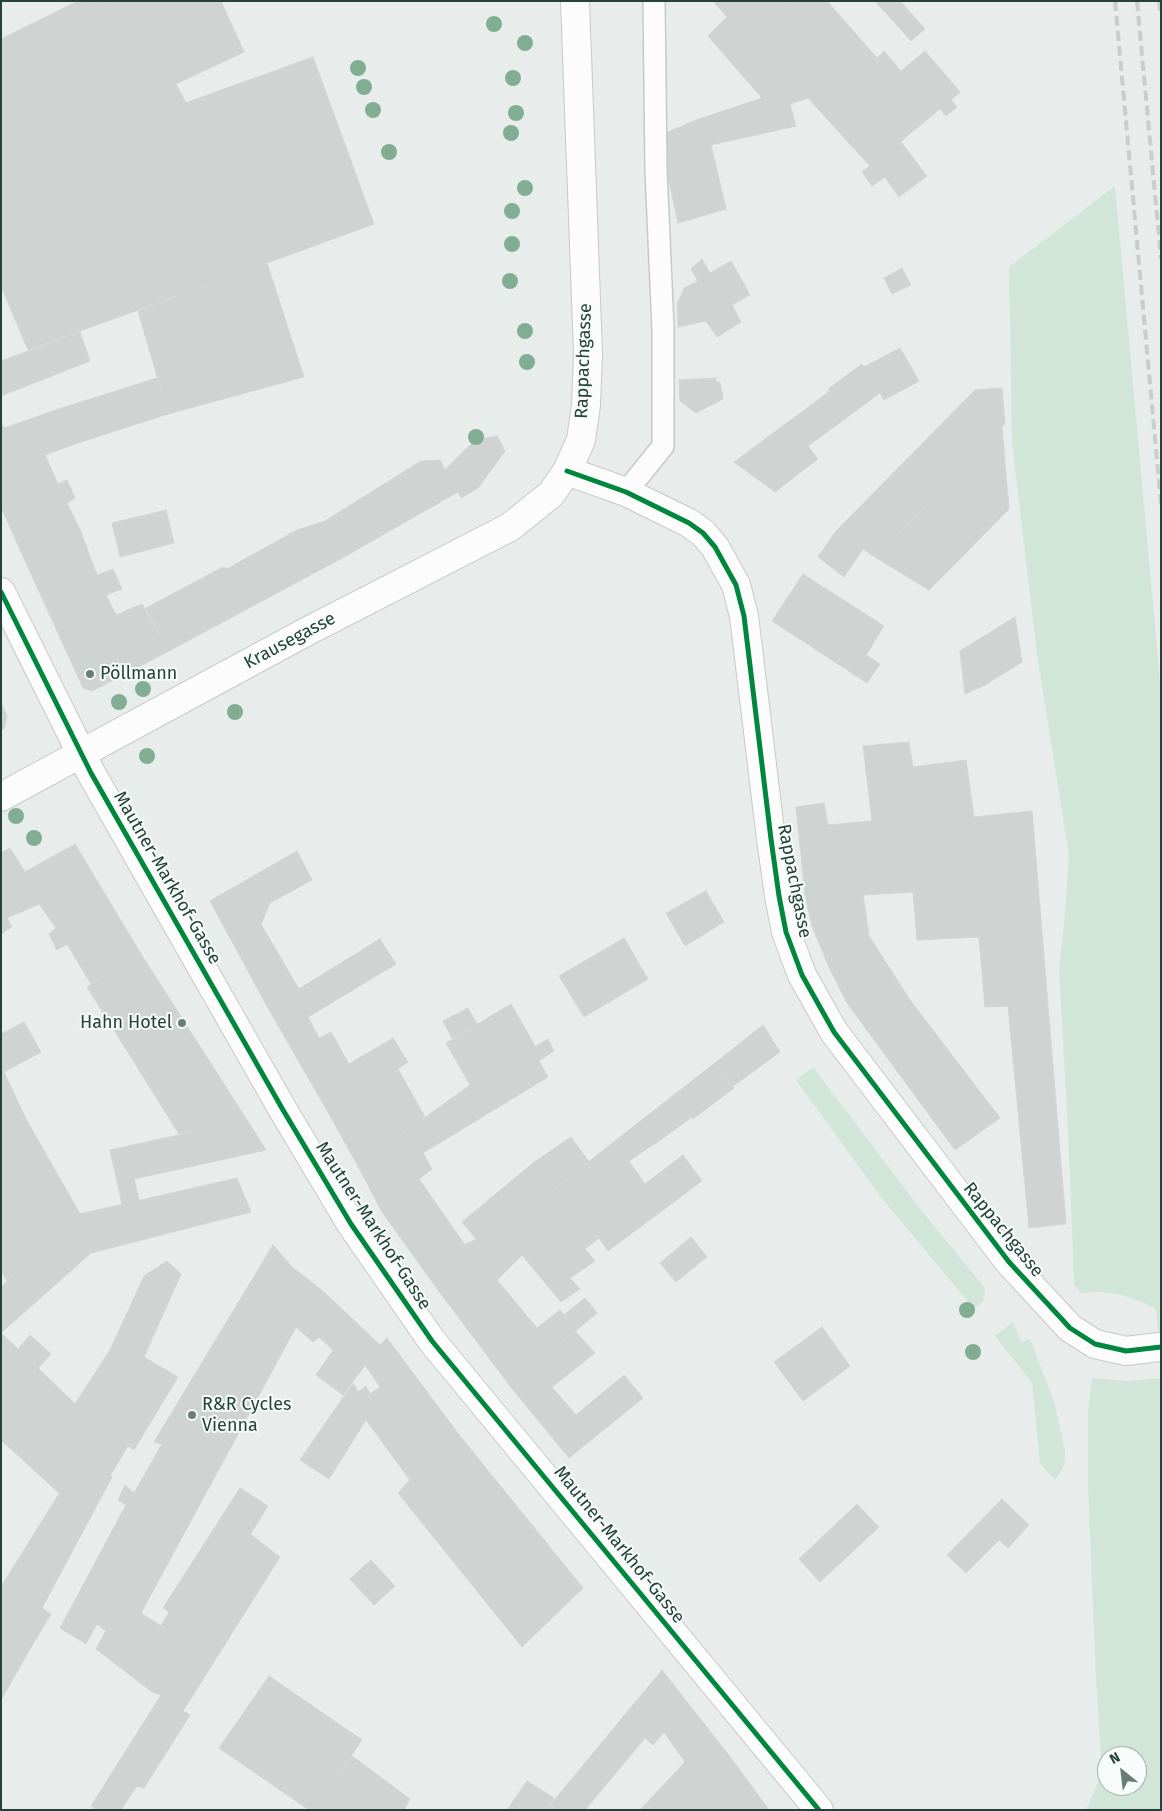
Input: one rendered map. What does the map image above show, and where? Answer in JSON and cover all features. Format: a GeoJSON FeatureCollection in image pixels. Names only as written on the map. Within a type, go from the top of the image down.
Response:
{"type":"FeatureCollection","features":[{"type":"Feature","properties":{"kind":"street","name":"Rappachgasse"},"geometry":{"type":"LineString","coordinates":[[575,1],[588,354],[586,404],[580,440],[567,471],[626,492],[689,523],[703,533],[720,555],[736,585],[744,616],[770,839],[786,932],[802,975],[834,1032],[1009,1262],[1070,1328],[1095,1344],[1126,1351],[1159,1347]]}},
{"type":"Feature","properties":{"kind":"street","name":"Krausegasse"},"geometry":{"type":"LineString","coordinates":[[1,797],[304,632],[510,527],[551,494],[567,471]]}},
{"type":"Feature","properties":{"kind":"street","name":"Mautner-Markhof-Gasse"},"geometry":{"type":"LineString","coordinates":[[1,592],[80,753],[278,1102],[351,1224],[432,1341],[818,1810]]}},
{"type":"Feature","properties":{"kind":"lane"},"geometry":{"type":"LineString","coordinates":[[626,492],[663,446],[663,330],[656,170],[654,1]]}},
{"type":"Feature","properties":{"kind":"green space"},"geometry":{"type":"Polygon","coordinates":[[[1115,186],[1161,692],[1161,1362],[1156,1309],[1122,1295],[1100,1292],[1080,1293],[1074,1284],[1059,969],[1069,855],[1037,654],[1012,443],[1009,267],[1115,186]]]}},
{"type":"Feature","properties":{"kind":"green space"},"geometry":{"type":"Polygon","coordinates":[[[813,1067],[925,1215],[985,1288],[983,1302],[974,1309],[880,1196],[796,1080],[813,1067]]]}},
{"type":"Feature","properties":{"kind":"green space"},"geometry":{"type":"Polygon","coordinates":[[[1013,1322],[1021,1342],[1030,1339],[1054,1402],[1065,1451],[1065,1461],[1062,1470],[1055,1480],[1040,1463],[1032,1383],[995,1336],[1013,1322]]]}},
{"type":"Feature","properties":{"kind":"green space"},"geometry":{"type":"Polygon","coordinates":[[[1092,1378],[1128,1381],[1161,1378],[1161,1810],[1086,1810],[1097,1785],[1097,1796],[1147,1796],[1147,1746],[1100,1746],[1088,1488],[1088,1412],[1092,1378]]]}},
{"type":"Feature","properties":{"kind":"building"},"geometry":{"type":"Polygon","coordinates":[[[78,1],[93,1],[149,116],[155,133],[128,142],[122,126],[1,168],[1,39],[78,1]]]}},
{"type":"Feature","properties":{"kind":"building"},"geometry":{"type":"Polygon","coordinates":[[[93,1],[113,1],[97,9],[93,1]]]}},
{"type":"Feature","properties":{"kind":"building"},"geometry":{"type":"Polygon","coordinates":[[[113,1],[221,1],[244,52],[176,84],[186,103],[149,116],[97,9],[113,1]]]}},
{"type":"Feature","properties":{"kind":"building"},"geometry":{"type":"Polygon","coordinates":[[[713,1],[793,1],[789,6],[850,70],[762,98],[708,36],[727,17],[713,1]]]}},
{"type":"Feature","properties":{"kind":"building"},"geometry":{"type":"Polygon","coordinates":[[[793,1],[827,1],[877,58],[884,51],[901,71],[925,51],[960,92],[951,100],[957,107],[946,116],[940,109],[906,137],[850,70],[789,6],[793,1]]]}},
{"type":"Feature","properties":{"kind":"building"},"geometry":{"type":"Polygon","coordinates":[[[877,1],[900,1],[925,29],[911,41],[877,1]]]}},
{"type":"Feature","properties":{"kind":"building"},"geometry":{"type":"Polygon","coordinates":[[[313,57],[374,224],[28,350],[1,286],[1,264],[177,198],[149,116],[313,57]]]}},
{"type":"Feature","properties":{"kind":"building"},"geometry":{"type":"Polygon","coordinates":[[[850,70],[906,137],[901,142],[870,166],[808,98],[790,104],[796,126],[711,145],[726,209],[678,223],[665,162],[663,134],[699,119],[850,70]]]}},
{"type":"Feature","properties":{"kind":"building"},"geometry":{"type":"Polygon","coordinates":[[[122,126],[128,142],[155,133],[177,198],[1,264],[1,168],[122,126]]]}},
{"type":"Feature","properties":{"kind":"building"},"geometry":{"type":"Polygon","coordinates":[[[901,142],[927,176],[899,197],[885,177],[872,186],[862,172],[901,142]]]}},
{"type":"Feature","properties":{"kind":"building"},"geometry":{"type":"Polygon","coordinates":[[[702,259],[710,273],[731,261],[750,295],[732,305],[741,322],[717,337],[706,321],[678,327],[677,305],[684,288],[698,281],[691,269],[702,259]]]}},
{"type":"Feature","properties":{"kind":"building"},"geometry":{"type":"Polygon","coordinates":[[[267,263],[304,377],[168,414],[138,311],[267,263]]]}},
{"type":"Feature","properties":{"kind":"building"},"geometry":{"type":"Polygon","coordinates":[[[902,268],[911,285],[892,294],[884,278],[902,268]]]}},
{"type":"Feature","properties":{"kind":"building"},"geometry":{"type":"Polygon","coordinates":[[[80,332],[90,361],[1,396],[1,361],[80,332]]]}},
{"type":"Feature","properties":{"kind":"building"},"geometry":{"type":"Polygon","coordinates":[[[900,348],[919,381],[884,400],[880,393],[808,446],[818,459],[775,492],[734,462],[830,391],[828,389],[862,364],[864,367],[900,348]]]}},
{"type":"Feature","properties":{"kind":"building"},"geometry":{"type":"Polygon","coordinates":[[[157,378],[168,414],[75,444],[59,409],[157,378]]]}},
{"type":"Feature","properties":{"kind":"building"},"geometry":{"type":"Polygon","coordinates":[[[716,378],[716,382],[720,382],[723,399],[696,413],[680,401],[679,380],[716,378]]]}},
{"type":"Feature","properties":{"kind":"building"},"geometry":{"type":"Polygon","coordinates":[[[1002,388],[1005,424],[875,557],[863,549],[844,577],[818,557],[836,531],[975,390],[1002,388]]]}},
{"type":"Feature","properties":{"kind":"building"},"geometry":{"type":"Polygon","coordinates":[[[59,409],[75,444],[1,471],[1,422],[4,428],[59,409]]]}},
{"type":"Feature","properties":{"kind":"building"},"geometry":{"type":"Polygon","coordinates":[[[1002,427],[1009,509],[953,566],[909,523],[1002,427]]]}},
{"type":"Feature","properties":{"kind":"building"},"geometry":{"type":"Polygon","coordinates":[[[497,436],[505,451],[478,488],[461,498],[458,492],[344,557],[169,651],[146,608],[223,567],[227,569],[297,530],[325,521],[421,461],[440,460],[445,470],[475,440],[497,436]]]}},
{"type":"Feature","properties":{"kind":"building"},"geometry":{"type":"Polygon","coordinates":[[[45,455],[58,484],[67,480],[75,498],[67,503],[81,532],[22,554],[1,507],[1,471],[45,455]]]}},
{"type":"Feature","properties":{"kind":"building"},"geometry":{"type":"Polygon","coordinates":[[[166,510],[174,543],[120,557],[112,523],[166,510]]]}},
{"type":"Feature","properties":{"kind":"building"},"geometry":{"type":"Polygon","coordinates":[[[909,523],[953,566],[929,590],[875,557],[909,523]]]}},
{"type":"Feature","properties":{"kind":"building"},"geometry":{"type":"Polygon","coordinates":[[[81,532],[97,575],[113,569],[122,589],[106,595],[116,615],[142,604],[169,651],[92,691],[83,688],[22,554],[81,532]]]}},
{"type":"Feature","properties":{"kind":"building"},"geometry":{"type":"Polygon","coordinates":[[[803,574],[884,626],[866,655],[880,664],[867,683],[772,621],[803,574]]]}},
{"type":"Feature","properties":{"kind":"building"},"geometry":{"type":"Polygon","coordinates":[[[1015,617],[1022,662],[985,685],[965,694],[960,651],[1015,617]]]}},
{"type":"Feature","properties":{"kind":"building"},"geometry":{"type":"Polygon","coordinates":[[[1,703],[7,716],[4,729],[1,730],[1,703]]]}},
{"type":"Feature","properties":{"kind":"building"},"geometry":{"type":"Polygon","coordinates":[[[909,742],[913,767],[966,760],[974,817],[1032,811],[1066,1224],[1029,1228],[1008,1006],[985,1007],[979,937],[917,940],[913,892],[863,895],[869,936],[910,1000],[1000,1118],[955,1150],[847,1003],[828,965],[812,926],[805,895],[796,807],[824,803],[828,825],[872,821],[863,746],[909,742]]]}},
{"type":"Feature","properties":{"kind":"building"},"geometry":{"type":"Polygon","coordinates":[[[75,844],[141,954],[91,984],[67,944],[57,950],[49,934],[56,928],[39,904],[7,918],[12,927],[1,934],[1,853],[10,848],[25,872],[75,844]]]}},
{"type":"Feature","properties":{"kind":"building"},"geometry":{"type":"Polygon","coordinates":[[[297,851],[312,880],[270,903],[261,924],[299,989],[268,1008],[210,901],[297,851]]]}},
{"type":"Feature","properties":{"kind":"building"},"geometry":{"type":"Polygon","coordinates":[[[706,891],[724,922],[685,946],[666,913],[706,891]]]}},
{"type":"Feature","properties":{"kind":"building"},"geometry":{"type":"Polygon","coordinates":[[[624,938],[648,979],[584,1017],[559,976],[624,938]]]}},
{"type":"Feature","properties":{"kind":"building"},"geometry":{"type":"Polygon","coordinates":[[[380,939],[396,964],[308,1017],[319,1038],[331,1032],[349,1064],[393,1038],[408,1062],[329,1114],[268,1008],[380,939]]]}},
{"type":"Feature","properties":{"kind":"building"},"geometry":{"type":"Polygon","coordinates":[[[141,954],[247,1120],[179,1134],[87,987],[141,954]]]}},
{"type":"Feature","properties":{"kind":"building"},"geometry":{"type":"Polygon","coordinates":[[[511,1004],[535,1046],[470,1085],[446,1043],[511,1004]]]}},
{"type":"Feature","properties":{"kind":"building"},"geometry":{"type":"Polygon","coordinates":[[[468,1008],[477,1024],[452,1038],[443,1021],[468,1008]]]}},
{"type":"Feature","properties":{"kind":"building"},"geometry":{"type":"Polygon","coordinates":[[[24,1022],[41,1052],[4,1072],[26,1119],[80,1214],[7,1281],[1,1270],[1,1034],[24,1022]]]}},
{"type":"Feature","properties":{"kind":"building"},"geometry":{"type":"Polygon","coordinates":[[[763,1025],[780,1052],[732,1087],[715,1063],[763,1025]]]}},
{"type":"Feature","properties":{"kind":"building"},"geometry":{"type":"Polygon","coordinates":[[[548,1039],[554,1051],[539,1061],[548,1077],[423,1153],[432,1169],[419,1179],[465,1245],[476,1239],[462,1222],[533,1163],[571,1137],[589,1162],[479,1248],[438,1290],[382,1212],[358,1166],[470,1085],[548,1039]]]}},
{"type":"Feature","properties":{"kind":"building"},"geometry":{"type":"Polygon","coordinates":[[[715,1063],[734,1088],[693,1119],[675,1094],[715,1063]]]}},
{"type":"Feature","properties":{"kind":"building"},"geometry":{"type":"Polygon","coordinates":[[[398,1069],[425,1117],[358,1166],[329,1114],[398,1069]]]}},
{"type":"Feature","properties":{"kind":"building"},"geometry":{"type":"Polygon","coordinates":[[[675,1094],[692,1117],[659,1141],[643,1119],[675,1094]]]}},
{"type":"Feature","properties":{"kind":"building"},"geometry":{"type":"Polygon","coordinates":[[[643,1119],[659,1141],[629,1161],[645,1184],[683,1155],[702,1181],[608,1251],[599,1238],[585,1249],[595,1261],[570,1278],[580,1289],[561,1302],[522,1255],[497,1280],[537,1328],[560,1310],[564,1315],[585,1298],[597,1313],[510,1386],[438,1290],[479,1248],[643,1119]]]}},
{"type":"Feature","properties":{"kind":"building"},"geometry":{"type":"Polygon","coordinates":[[[247,1120],[266,1150],[134,1179],[139,1200],[122,1204],[110,1150],[247,1120]]]}},
{"type":"Feature","properties":{"kind":"building"},"geometry":{"type":"Polygon","coordinates":[[[237,1178],[251,1212],[91,1253],[1,1333],[1,1287],[80,1214],[237,1178]]]}},
{"type":"Feature","properties":{"kind":"building"},"geometry":{"type":"Polygon","coordinates":[[[691,1237],[707,1257],[676,1282],[660,1263],[691,1237]]]}},
{"type":"Feature","properties":{"kind":"building"},"geometry":{"type":"Polygon","coordinates":[[[273,1245],[292,1267],[86,1644],[60,1628],[126,1505],[118,1500],[125,1485],[134,1493],[162,1444],[154,1442],[273,1245]]]}},
{"type":"Feature","properties":{"kind":"building"},"geometry":{"type":"Polygon","coordinates":[[[167,1261],[181,1274],[144,1357],[100,1428],[75,1404],[110,1350],[144,1276],[167,1261]]]}},
{"type":"Feature","properties":{"kind":"building"},"geometry":{"type":"Polygon","coordinates":[[[292,1267],[323,1291],[380,1345],[343,1395],[316,1375],[333,1350],[319,1337],[313,1342],[296,1327],[141,1613],[161,1626],[169,1612],[163,1608],[240,1488],[268,1506],[152,1692],[96,1649],[106,1631],[97,1624],[292,1267]]]}},
{"type":"Feature","properties":{"kind":"building"},"geometry":{"type":"Polygon","coordinates":[[[822,1327],[850,1366],[803,1401],[774,1362],[822,1327]]]}},
{"type":"Feature","properties":{"kind":"building"},"geometry":{"type":"Polygon","coordinates":[[[575,1331],[595,1353],[552,1387],[576,1415],[624,1375],[643,1398],[569,1458],[510,1386],[575,1331]]]}},
{"type":"Feature","properties":{"kind":"building"},"geometry":{"type":"Polygon","coordinates":[[[1,1333],[18,1349],[30,1335],[51,1354],[38,1368],[100,1428],[59,1493],[1,1440],[1,1333]]]}},
{"type":"Feature","properties":{"kind":"building"},"geometry":{"type":"Polygon","coordinates":[[[387,1338],[460,1436],[410,1480],[366,1420],[329,1479],[300,1460],[353,1383],[358,1392],[366,1386],[370,1394],[380,1387],[365,1365],[387,1338]]]}},
{"type":"Feature","properties":{"kind":"building"},"geometry":{"type":"Polygon","coordinates":[[[144,1357],[178,1377],[134,1450],[100,1428],[144,1357]]]}},
{"type":"Feature","properties":{"kind":"building"},"geometry":{"type":"Polygon","coordinates":[[[100,1428],[128,1446],[110,1476],[112,1477],[42,1608],[4,1582],[100,1428]]]}},
{"type":"Feature","properties":{"kind":"building"},"geometry":{"type":"Polygon","coordinates":[[[460,1436],[583,1588],[522,1647],[398,1493],[460,1436]]]}},
{"type":"Feature","properties":{"kind":"building"},"geometry":{"type":"Polygon","coordinates":[[[1002,1499],[1029,1525],[1008,1548],[999,1540],[966,1573],[947,1555],[1002,1499]]]}},
{"type":"Feature","properties":{"kind":"building"},"geometry":{"type":"Polygon","coordinates":[[[857,1504],[879,1527],[820,1582],[799,1559],[857,1504]]]}},
{"type":"Feature","properties":{"kind":"building"},"geometry":{"type":"Polygon","coordinates":[[[250,1534],[280,1557],[183,1711],[190,1715],[144,1788],[137,1786],[121,1810],[97,1810],[91,1806],[161,1695],[152,1692],[250,1534]]]}},
{"type":"Feature","properties":{"kind":"building"},"geometry":{"type":"Polygon","coordinates":[[[371,1560],[395,1586],[374,1605],[350,1579],[371,1560]]]}},
{"type":"Feature","properties":{"kind":"building"},"geometry":{"type":"Polygon","coordinates":[[[4,1582],[51,1614],[30,1649],[1,1631],[1,1586],[4,1582]]]}},
{"type":"Feature","properties":{"kind":"building"},"geometry":{"type":"Polygon","coordinates":[[[1,1631],[30,1649],[1,1700],[1,1631]]]}},
{"type":"Feature","properties":{"kind":"building"},"geometry":{"type":"Polygon","coordinates":[[[662,1670],[731,1758],[681,1810],[640,1810],[685,1762],[664,1732],[653,1745],[645,1738],[585,1810],[546,1810],[662,1670]]]}},
{"type":"Feature","properties":{"kind":"building"},"geometry":{"type":"Polygon","coordinates":[[[269,1676],[362,1740],[314,1810],[309,1810],[219,1748],[269,1676]]]}},
{"type":"Feature","properties":{"kind":"building"},"geometry":{"type":"Polygon","coordinates":[[[352,1756],[410,1799],[404,1810],[314,1810],[352,1756]]]}},
{"type":"Feature","properties":{"kind":"building"},"geometry":{"type":"Polygon","coordinates":[[[731,1758],[769,1810],[681,1810],[731,1758]]]}},
{"type":"Feature","properties":{"kind":"building"},"geometry":{"type":"Polygon","coordinates":[[[527,1781],[554,1798],[546,1810],[507,1810],[527,1781]]]}},
{"type":"Feature","properties":{"kind":"railway"},"geometry":{"type":"LineString","coordinates":[[1115,1],[1161,504]]}},
{"type":"Feature","properties":{"kind":"railway"},"geometry":{"type":"LineString","coordinates":[[1137,1],[1161,259]]}},
{"type":"Feature","properties":{"kind":"railway"},"geometry":{"type":"LineString","coordinates":[[1159,1],[1161,16]]}},
{"type":"Feature","properties":{"kind":"cycle path"},"geometry":{"type":"LineString","coordinates":[[567,471],[626,492],[689,523],[703,533],[715,547],[736,585],[744,616],[771,839],[786,932],[802,975],[834,1032],[1009,1262],[1070,1328],[1095,1344],[1126,1351],[1161,1347]]}},
{"type":"Feature","properties":{"kind":"cycle path"},"geometry":{"type":"LineString","coordinates":[[1,592],[91,773],[283,1110],[351,1224],[432,1341],[819,1810]]}},
{"type":"Feature","properties":{"kind":"place","name":"Pöllmann"},"geometry":{"type":"Point","coordinates":[90,674]}},
{"type":"Feature","properties":{"kind":"place","name":"Hahn Hotel"},"geometry":{"type":"Point","coordinates":[182,1023]}},
{"type":"Feature","properties":{"kind":"place","name":"R&R Cycles Vienna"},"geometry":{"type":"Point","coordinates":[192,1415]}}]}
